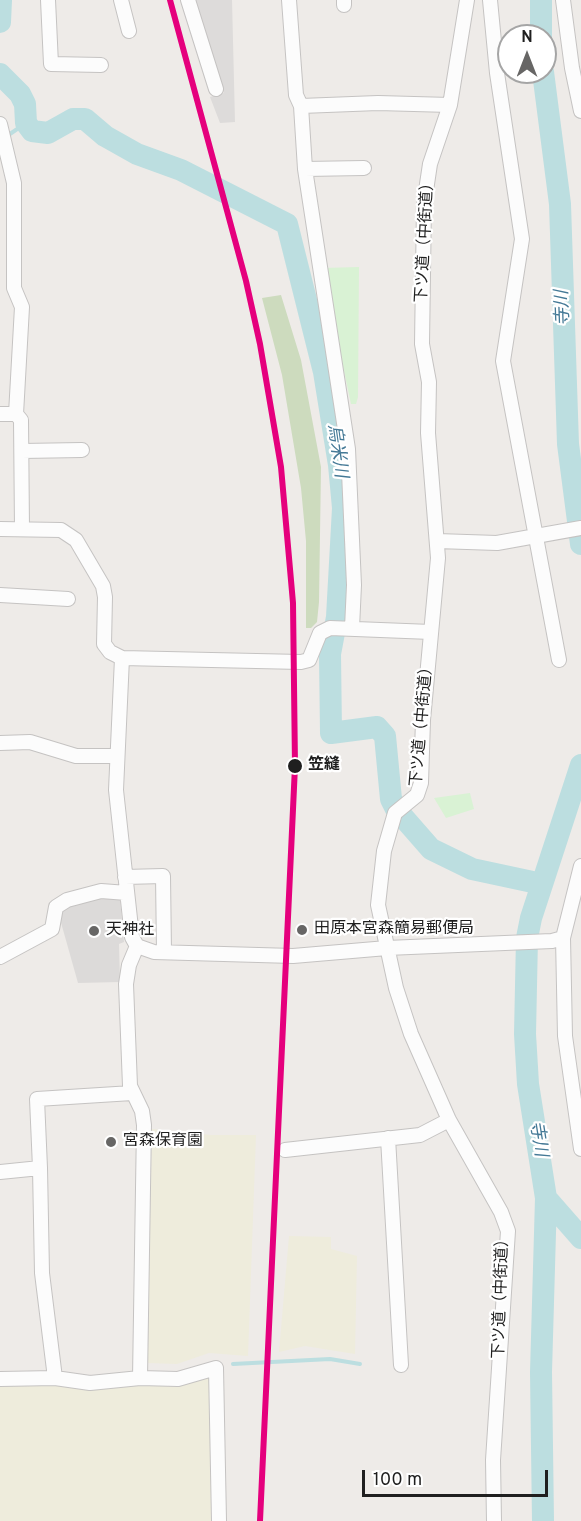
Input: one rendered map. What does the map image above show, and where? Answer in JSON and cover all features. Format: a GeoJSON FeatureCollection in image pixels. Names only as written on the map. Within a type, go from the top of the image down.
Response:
{"type":"FeatureCollection","features":[{"type":"Feature","properties":{"kind":"street"},"geometry":{"type":"LineString","coordinates":[[48,0],[51,64],[101,65]]}},
{"type":"Feature","properties":{"kind":"street"},"geometry":{"type":"LineString","coordinates":[[121,0],[129,31]]}},
{"type":"Feature","properties":{"kind":"street"},"geometry":{"type":"LineString","coordinates":[[188,0],[216,89]]}},
{"type":"Feature","properties":{"kind":"street"},"geometry":{"type":"LineString","coordinates":[[288,0],[296,95],[301,106],[305,169],[348,448],[354,585],[352,628]]}},
{"type":"Feature","properties":{"kind":"street","name":"下ツ道（中街道）"},"geometry":{"type":"LineString","coordinates":[[467,0],[450,105],[430,164],[424,204],[422,344],[429,382],[428,433],[438,558],[423,720],[421,783],[417,795],[395,813],[384,851],[378,904],[387,948],[411,1034],[449,1120],[501,1212],[508,1231],[493,1460],[494,1521]]}},
{"type":"Feature","properties":{"kind":"street"},"geometry":{"type":"LineString","coordinates":[[490,0],[497,73],[522,238],[503,361],[559,660]]}},
{"type":"Feature","properties":{"kind":"street"},"geometry":{"type":"LineString","coordinates":[[563,0],[572,68],[581,107]]}},
{"type":"Feature","properties":{"kind":"street"},"geometry":{"type":"LineString","coordinates":[[301,106],[378,103],[450,105]]}},
{"type":"Feature","properties":{"kind":"street"},"geometry":{"type":"LineString","coordinates":[[0,124],[14,183],[14,288],[22,307],[16,414],[21,420],[22,529]]}},
{"type":"Feature","properties":{"kind":"street"},"geometry":{"type":"LineString","coordinates":[[305,169],[364,168]]}},
{"type":"Feature","properties":{"kind":"street"},"geometry":{"type":"LineString","coordinates":[[0,414],[16,414]]}},
{"type":"Feature","properties":{"kind":"street"},"geometry":{"type":"LineString","coordinates":[[22,451],[82,450]]}},
{"type":"Feature","properties":{"kind":"street"},"geometry":{"type":"LineString","coordinates":[[437,541],[497,543],[581,528]]}},
{"type":"Feature","properties":{"kind":"street"},"geometry":{"type":"LineString","coordinates":[[0,529],[61,530],[76,540],[103,586],[105,597],[104,644],[110,652],[122,658],[302,662],[309,660],[320,633],[330,628],[431,632]]}},
{"type":"Feature","properties":{"kind":"street"},"geometry":{"type":"LineString","coordinates":[[0,595],[68,599]]}},
{"type":"Feature","properties":{"kind":"street"},"geometry":{"type":"LineString","coordinates":[[122,658],[116,790],[132,937],[137,946],[164,952],[293,956],[387,948],[558,940]]}},
{"type":"Feature","properties":{"kind":"street"},"geometry":{"type":"LineString","coordinates":[[0,743],[30,742],[76,756],[116,756]]}},
{"type":"Feature","properties":{"kind":"street"},"geometry":{"type":"LineString","coordinates":[[581,866],[558,940],[565,1036],[581,1149]]}},
{"type":"Feature","properties":{"kind":"street"},"geometry":{"type":"LineString","coordinates":[[125,877],[163,876],[164,952]]}},
{"type":"Feature","properties":{"kind":"street"},"geometry":{"type":"LineString","coordinates":[[0,957],[52,929],[56,907],[67,900],[101,891],[127,893]]}},
{"type":"Feature","properties":{"kind":"street"},"geometry":{"type":"LineString","coordinates":[[137,946],[129,965],[126,984],[132,1094],[142,1112],[144,1134],[140,1378]]}},
{"type":"Feature","properties":{"kind":"street"},"geometry":{"type":"LineString","coordinates":[[55,1378],[42,1273],[37,1099],[132,1094]]}},
{"type":"Feature","properties":{"kind":"street"},"geometry":{"type":"LineString","coordinates":[[285,1150],[420,1135],[449,1120]]}},
{"type":"Feature","properties":{"kind":"street"},"geometry":{"type":"LineString","coordinates":[[388,1138],[401,1365]]}},
{"type":"Feature","properties":{"kind":"street"},"geometry":{"type":"LineString","coordinates":[[0,1172],[40,1168]]}},
{"type":"Feature","properties":{"kind":"street"},"geometry":{"type":"LineString","coordinates":[[0,1380],[55,1378],[90,1383],[140,1378],[178,1379],[216,1368],[219,1521]]}},
{"type":"Feature","properties":{"kind":"shaded area"},"geometry":{"type":"Polygon","coordinates":[[[193,0],[232,0],[235,122],[220,123],[210,97],[224,93],[207,54],[193,0]]]}},
{"type":"Feature","properties":{"kind":"shaded area","name":"天神社"},"geometry":{"type":"Polygon","coordinates":[[[103,895],[120,899],[124,942],[119,944],[120,982],[78,983],[60,919],[61,913],[66,907],[103,895]]]}},
{"type":"Feature","properties":{"kind":"shaded area"},"geometry":{"type":"Polygon","coordinates":[[[152,1129],[211,1135],[256,1135],[248,1356],[209,1353],[177,1364],[147,1363],[152,1129]]]}},
{"type":"Feature","properties":{"kind":"shaded area"},"geometry":{"type":"Polygon","coordinates":[[[289,1236],[331,1237],[331,1249],[357,1256],[355,1354],[305,1346],[279,1352],[289,1236]]]}},
{"type":"Feature","properties":{"kind":"shaded area"},"geometry":{"type":"Polygon","coordinates":[[[213,1373],[214,1521],[0,1521],[0,1384],[91,1387],[182,1383],[213,1373]]]}},
{"type":"Feature","properties":{"kind":"green space"},"geometry":{"type":"Polygon","coordinates":[[[359,267],[358,397],[356,404],[351,404],[322,268],[359,267]]]}},
{"type":"Feature","properties":{"kind":"green space"},"geometry":{"type":"Polygon","coordinates":[[[281,295],[301,360],[321,467],[319,602],[317,622],[311,628],[306,628],[306,541],[301,488],[282,375],[262,298],[281,295]]]}},
{"type":"Feature","properties":{"kind":"green space"},"geometry":{"type":"Polygon","coordinates":[[[470,793],[474,809],[446,818],[434,798],[470,793]]]}},
{"type":"Feature","properties":{"kind":"waterway","name":"烏米川"},"geometry":{"type":"LineString","coordinates":[[0,22],[1,0]]}},
{"type":"Feature","properties":{"kind":"waterway","name":"寺川"},"geometry":{"type":"LineString","coordinates":[[541,0],[541,24]]}},
{"type":"Feature","properties":{"kind":"waterway","name":"烏米川"},"geometry":{"type":"LineString","coordinates":[[0,74],[20,94],[25,104],[26,123],[32,131],[48,133],[73,119],[85,119],[105,136],[137,154],[181,170],[287,224],[324,372],[339,465],[343,508],[337,617],[330,654],[331,733],[377,727],[385,736],[391,799],[396,809],[431,849],[472,869],[542,884]]}},
{"type":"Feature","properties":{"kind":"waterway","name":"寺川"},"geometry":{"type":"LineString","coordinates":[[545,84],[560,204],[568,444],[581,544]]}},
{"type":"Feature","properties":{"kind":"waterway"},"geometry":{"type":"LineString","coordinates":[[7,136],[26,123]]}},
{"type":"Feature","properties":{"kind":"waterway","name":"寺川"},"geometry":{"type":"LineString","coordinates":[[543,1521],[541,1372],[546,1198],[528,1084],[525,1034],[527,938],[531,918],[581,765]]}},
{"type":"Feature","properties":{"kind":"waterway"},"geometry":{"type":"LineString","coordinates":[[546,1198],[581,1238]]}},
{"type":"Feature","properties":{"kind":"waterway"},"geometry":{"type":"LineString","coordinates":[[233,1364],[330,1359],[360,1364]]}},
{"type":"Feature","properties":{"kind":"transit line"},"geometry":{"type":"LineString","coordinates":[[170,0],[246,281],[260,344],[281,467],[293,603],[295,766],[260,1521]]}},
{"type":"Feature","properties":{"kind":"place","name":"笠縫"},"geometry":{"type":"Point","coordinates":[295,766]}},
{"type":"Feature","properties":{"kind":"place","name":"田原本宮森簡易郵便局"},"geometry":{"type":"Point","coordinates":[302,930]}},
{"type":"Feature","properties":{"kind":"place","name":"天神社"},"geometry":{"type":"Point","coordinates":[94,931]}},
{"type":"Feature","properties":{"kind":"place","name":"宮森保育園"},"geometry":{"type":"Point","coordinates":[111,1142]}}]}
